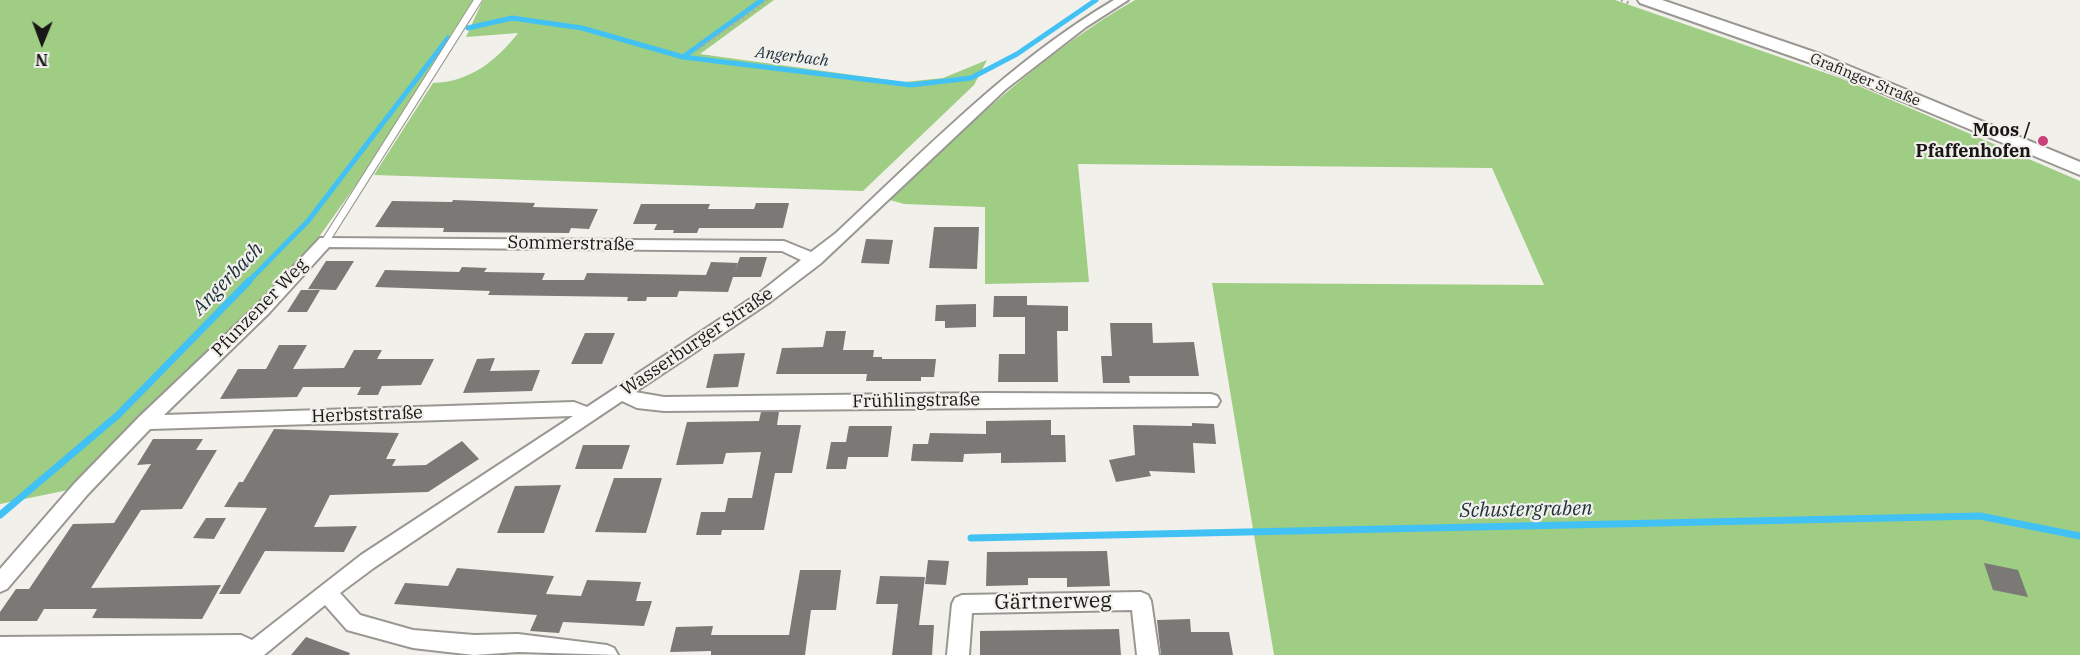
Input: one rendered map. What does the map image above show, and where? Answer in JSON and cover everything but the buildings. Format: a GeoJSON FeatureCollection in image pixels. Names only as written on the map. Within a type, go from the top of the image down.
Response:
{"type":"FeatureCollection","features":[{"type":"Feature","properties":{"kind":"main road","name":"Grafinger Straße"},"geometry":{"type":"LineString","coordinates":[[1646,0],[1814,58],[2080,169]]}},
{"type":"Feature","properties":{"kind":"street","name":"Wasserburger Straße"},"geometry":{"type":"LineString","coordinates":[[251,653],[326,592],[764,298],[814,260],[1001,86],[1074,30],[1122,0]]}},
{"type":"Feature","properties":{"kind":"street","name":"Sommerstraße"},"geometry":{"type":"LineString","coordinates":[[325,242],[784,246],[814,260]]}},
{"type":"Feature","properties":{"kind":"street","name":"Pfunzener Weg"},"geometry":{"type":"LineString","coordinates":[[0,583],[81,489],[145,422],[263,309],[325,242]]}},
{"type":"Feature","properties":{"kind":"street","name":"Frühlingstraße"},"geometry":{"type":"LineString","coordinates":[[622,394],[637,401],[664,404],[988,400],[1211,401]]}},
{"type":"Feature","properties":{"kind":"street","name":"Herbststraße"},"geometry":{"type":"LineString","coordinates":[[145,422],[574,410],[588,415]]}},
{"type":"Feature","properties":{"kind":"street"},"geometry":{"type":"LineString","coordinates":[[326,592],[354,623],[412,639],[471,650],[518,643],[607,655]]}},
{"type":"Feature","properties":{"kind":"street","name":"Gärtnerweg"},"geometry":{"type":"LineString","coordinates":[[958,655],[962,604],[1141,601],[1148,655]]}},
{"type":"Feature","properties":{"kind":"street"},"geometry":{"type":"LineString","coordinates":[[0,647],[241,645],[251,653]]}},
{"type":"Feature","properties":{"kind":"lane","name":"Pfunzener Weg"},"geometry":{"type":"LineString","coordinates":[[325,242],[478,0]]}},
{"type":"Feature","properties":{"kind":"path"},"geometry":{"type":"LineString","coordinates":[[698,49],[768,0]]}},
{"type":"Feature","properties":{"kind":"green space"},"geometry":{"type":"Polygon","coordinates":[[[0,0],[473,0],[363,175],[316,241],[261,302],[137,418],[68,490],[0,504],[0,0]]]}},
{"type":"Feature","properties":{"kind":"green space"},"geometry":{"type":"Polygon","coordinates":[[[483,0],[774,0],[700,54],[904,82],[943,78],[987,60],[974,85],[863,191],[374,175],[433,83],[459,79],[481,68],[501,52],[518,33],[466,37],[483,0]]]}},
{"type":"Feature","properties":{"kind":"green space"},"geometry":{"type":"Polygon","coordinates":[[[1135,0],[1615,0],[1840,78],[2080,181],[2080,655],[1274,655],[1212,283],[1544,285],[1492,168],[1078,164],[1089,282],[985,284],[985,207],[904,204],[890,200],[1037,67],[1068,43],[1135,0]]]}},
{"type":"Feature","properties":{"kind":"waterway"},"geometry":{"type":"LineString","coordinates":[[683,57],[762,0]]}},
{"type":"Feature","properties":{"kind":"waterway","name":"Angerbach"},"geometry":{"type":"LineString","coordinates":[[683,57],[911,85],[971,78],[1017,54],[1096,0]]}},
{"type":"Feature","properties":{"kind":"waterway","name":"Angerbach"},"geometry":{"type":"LineString","coordinates":[[468,28],[512,18],[582,28],[683,57]]}},
{"type":"Feature","properties":{"kind":"waterway","name":"Angerbach"},"geometry":{"type":"LineString","coordinates":[[248,282],[308,221],[448,38]]}},
{"type":"Feature","properties":{"kind":"waterway","name":"Angerbach"},"geometry":{"type":"LineString","coordinates":[[0,515],[118,415],[249,281]]}},
{"type":"Feature","properties":{"kind":"waterway","name":"Schustergraben"},"geometry":{"type":"LineString","coordinates":[[971,538],[1980,516],[2080,536]]}},
{"type":"Feature","properties":{"kind":"place","name":"Moos / Pfaffenhofen"},"geometry":{"type":"Point","coordinates":[2043,141]}}]}
